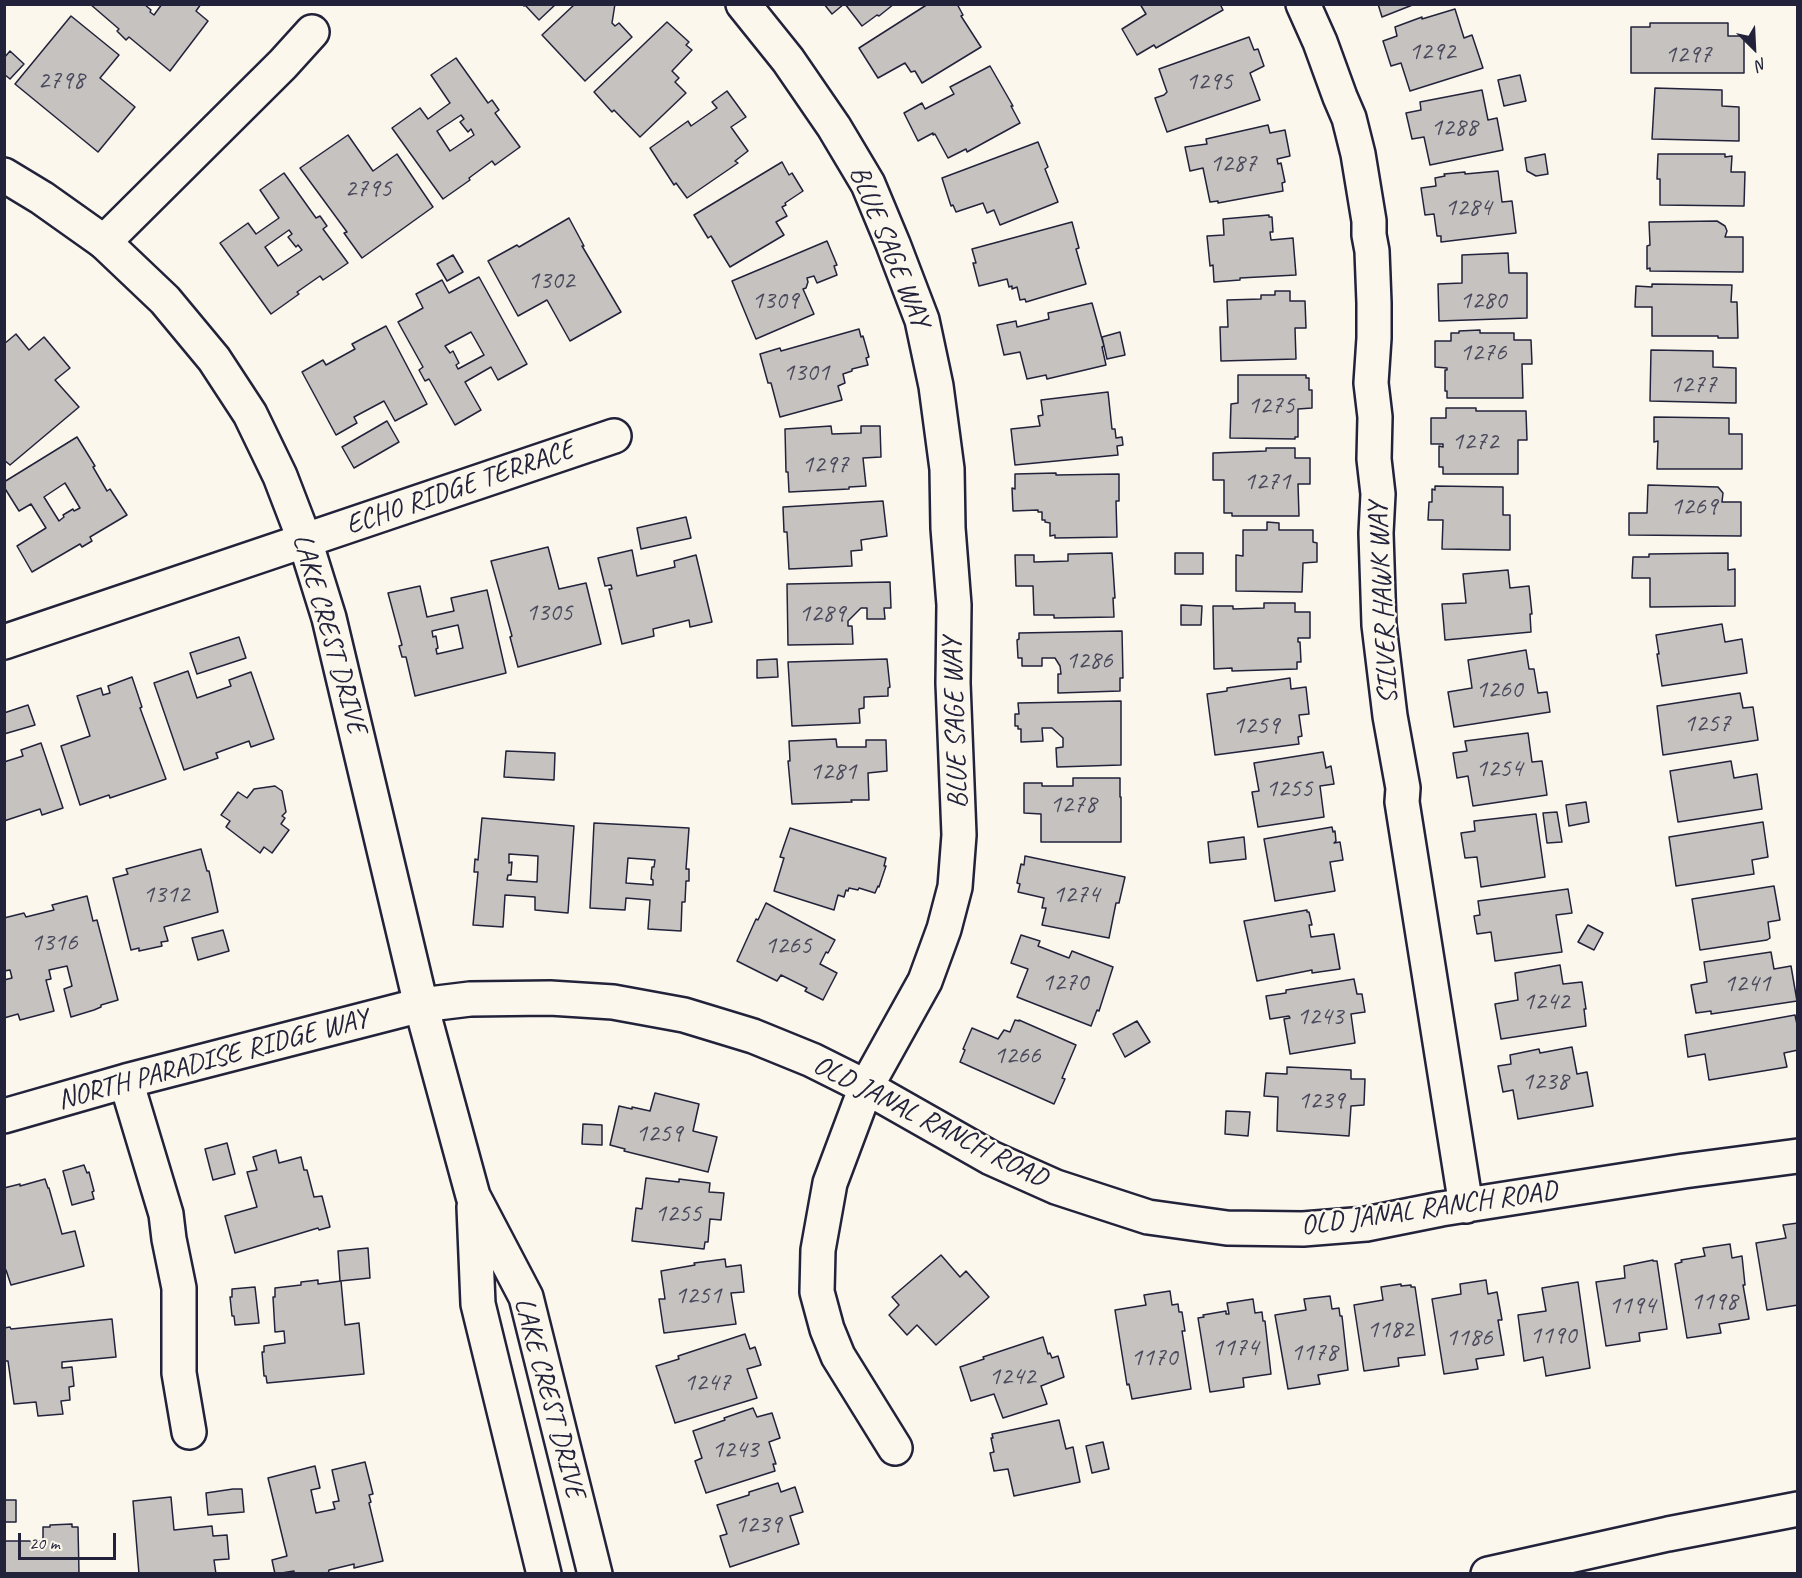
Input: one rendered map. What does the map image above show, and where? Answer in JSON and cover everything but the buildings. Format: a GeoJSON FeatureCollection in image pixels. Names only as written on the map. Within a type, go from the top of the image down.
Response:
{"type":"FeatureCollection","features":[{"type":"Feature","properties":{"kind":"street","name":"BLUE SAGE WAY"},"geometry":{"type":"LineString","coordinates":[[742,4],[788,60],[834,127],[868,184],[922,320],[936,386],[947,469],[948,528],[954,604],[953,683],[959,835],[955,887],[944,929],[925,981],[866,1087],[831,1183],[818,1250],[817,1292],[827,1329],[838,1356],[895,1448]]}},
{"type":"Feature","properties":{"kind":"street","name":"SILVER HAWK WAY"},"geometry":{"type":"LineString","coordinates":[[1304,4],[1349,118],[1358,154],[1369,221],[1374,303],[1371,383],[1378,494],[1376,534],[1379,625],[1390,716],[1403,788],[1402,802],[1466,1206]]}},
{"type":"Feature","properties":{"kind":"street"},"geometry":{"type":"LineString","coordinates":[[104,242],[283,64],[312,32]]}},
{"type":"Feature","properties":{"kind":"street","name":"LAKE CREST DRIVE"},"geometry":{"type":"LineString","coordinates":[[4,175],[42,198],[104,242],[165,300],[214,359],[250,414],[280,476],[305,542],[329,618],[421,1005],[473,1196],[526,1297],[595,1574]]}},
{"type":"Feature","properties":{"kind":"street","name":"ECHO RIDGE TERRACE"},"geometry":{"type":"LineString","coordinates":[[4,642],[614,436]]}},
{"type":"Feature","properties":{"kind":"street","name":"OLD JANAL RANCH ROAD"},"geometry":{"type":"LineString","coordinates":[[421,1005],[470,999],[550,998],[613,1002],[684,1015],[753,1036],[812,1060],[866,1087],[991,1158],[1056,1187],[1148,1217],[1227,1228],[1303,1229],[1365,1224],[1684,1171],[1797,1156]]}},
{"type":"Feature","properties":{"kind":"street","name":"NORTH PARADISE RIDGE WAY"},"geometry":{"type":"LineString","coordinates":[[4,1116],[126,1081],[421,1005]]}},
{"type":"Feature","properties":{"kind":"street"},"geometry":{"type":"LineString","coordinates":[[126,1081],[166,1214],[179,1288],[179,1373],[189,1432]]}},
{"type":"Feature","properties":{"kind":"street","name":"LAKE CREST DRIVE"},"geometry":{"type":"LineString","coordinates":[[473,1196],[478,1304],[544,1574]]}},
{"type":"Feature","properties":{"kind":"street"},"geometry":{"type":"LineString","coordinates":[[1488,1574],[1668,1534],[1797,1509]]}}]}
